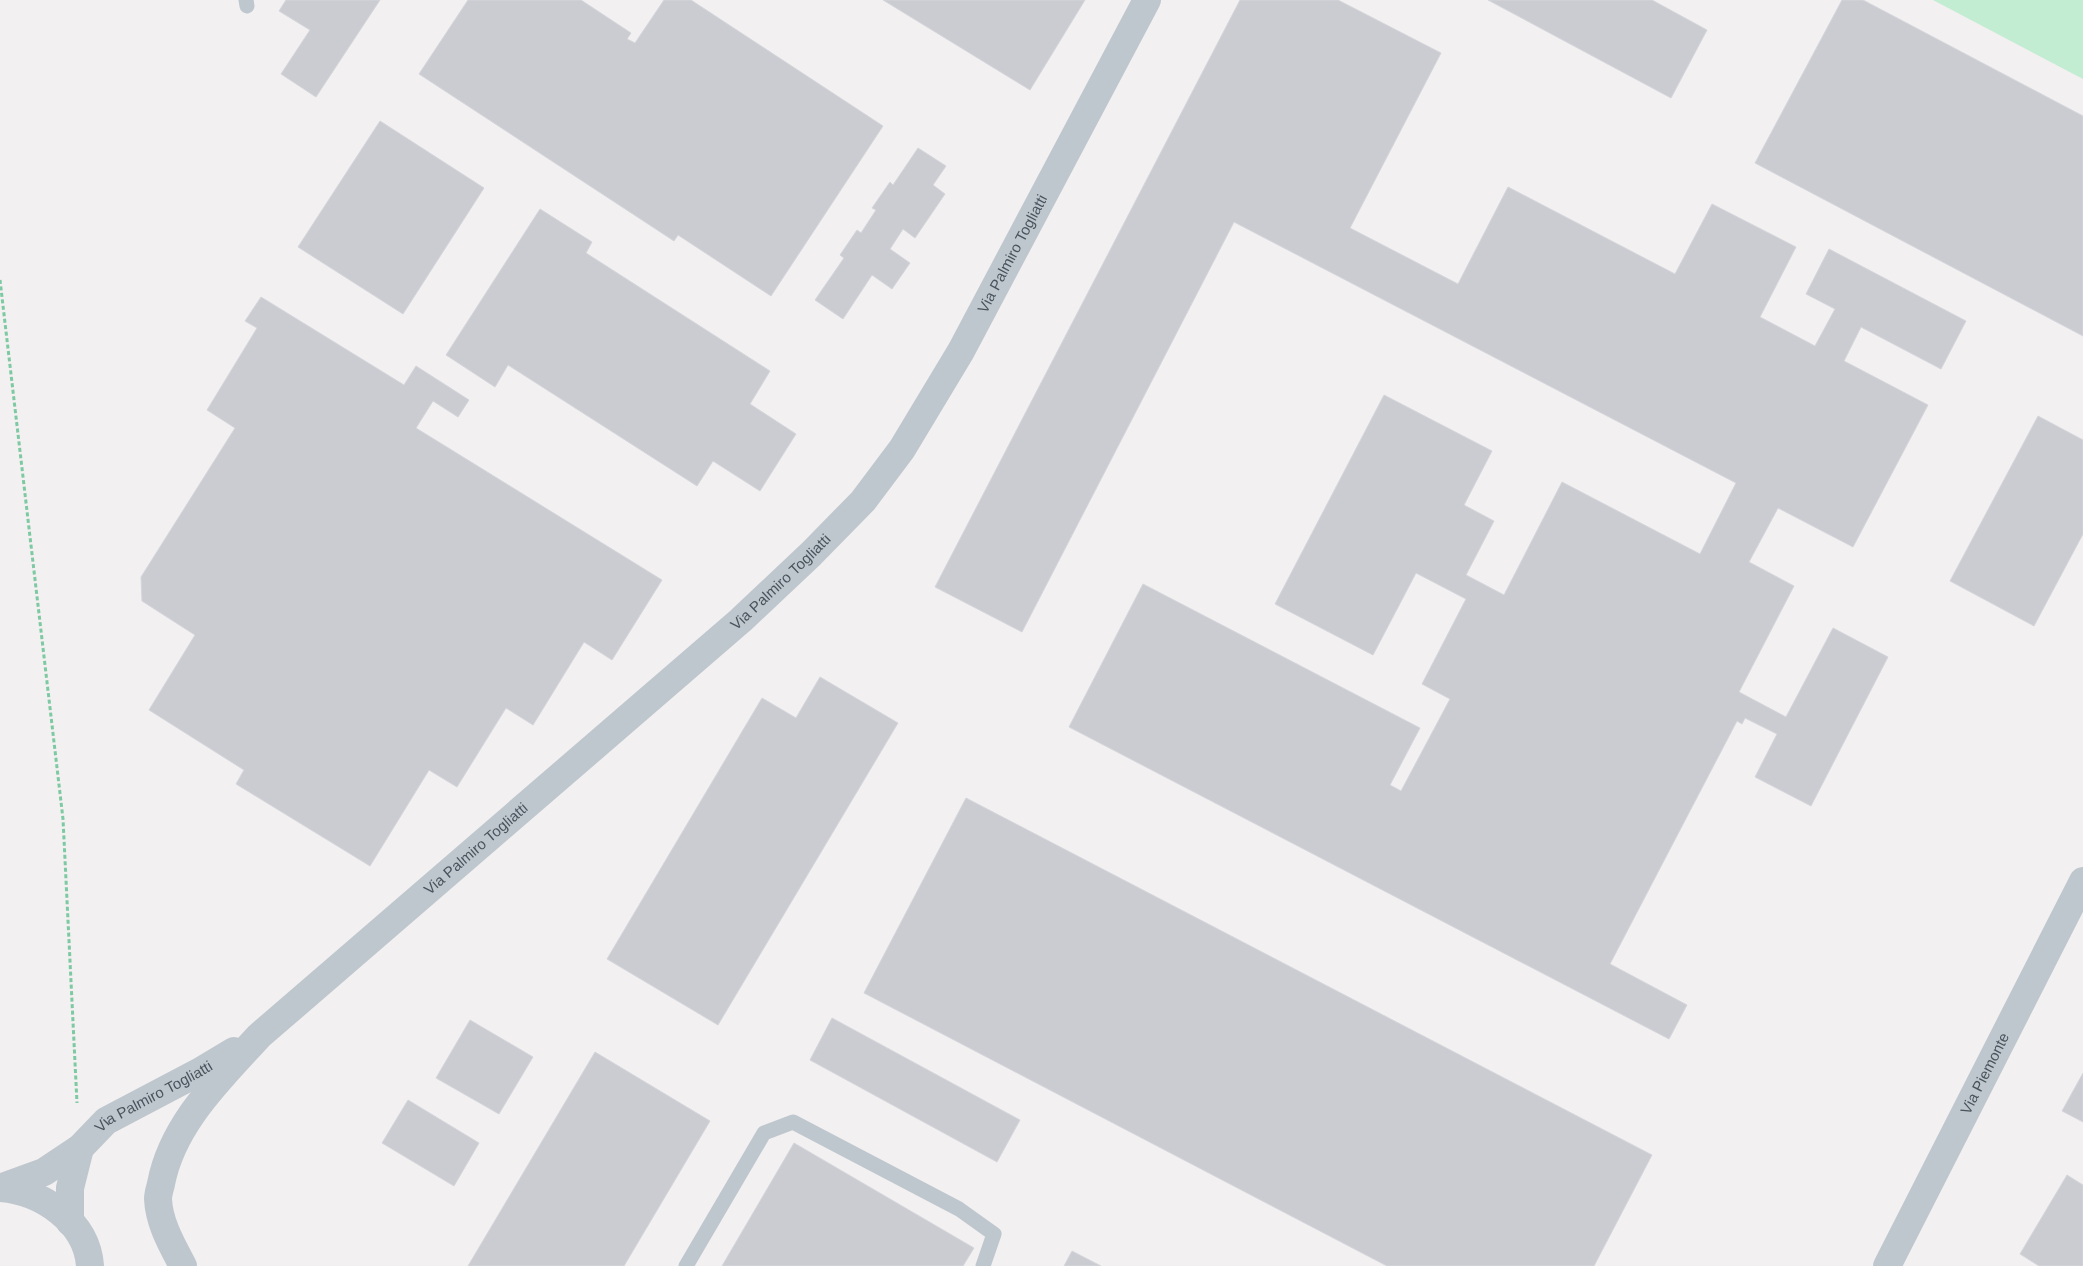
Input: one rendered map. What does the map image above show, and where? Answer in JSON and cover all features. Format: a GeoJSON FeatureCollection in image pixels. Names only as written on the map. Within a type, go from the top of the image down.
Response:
{"type":"FeatureCollection","features":[{"type":"Feature","properties":{"kind":"street","name":"Via Palmiro Togliatti"},"geometry":{"type":"LineString","coordinates":[[183,1266],[165,1231],[158,1198],[165,1164],[181,1130],[216,1084],[259,1036],[741,620],[811,554],[863,501],[902,450],[961,351],[1147,0]]}},
{"type":"Feature","properties":{"kind":"street","name":"Via Piemonte"},"geometry":{"type":"LineString","coordinates":[[1887,1266],[2083,881]]}},
{"type":"Feature","properties":{"kind":"street","name":"Via Palmiro Togliatti"},"geometry":{"type":"LineString","coordinates":[[0,1188],[44,1172],[80,1148],[106,1121],[199,1072],[259,1036]]}},
{"type":"Feature","properties":{"kind":"street","name":"Via Palmiro Togliatti"},"geometry":{"type":"LineString","coordinates":[[70,1222],[70,1188],[80,1148]]}},
{"type":"Feature","properties":{"kind":"street"},"geometry":{"type":"LineString","coordinates":[[0,1188],[30,1193],[50,1203],[70,1222],[92,1260]]}},
{"type":"Feature","properties":{"kind":"lane"},"geometry":{"type":"LineString","coordinates":[[686,1266],[764,1133],[793,1122],[959,1209],[994,1234],[983,1266]]}},
{"type":"Feature","properties":{"kind":"path"},"geometry":{"type":"LineString","coordinates":[[0,280],[63,819],[80,1148]]}},
{"type":"Feature","properties":{"kind":"green space"},"geometry":{"type":"Polygon","coordinates":[[[1933,0],[2083,0],[2083,79],[1933,0]]]}},
{"type":"Feature","properties":{"kind":"building"},"geometry":{"type":"Polygon","coordinates":[[[286,0],[380,0],[316,97],[281,74],[310,30],[279,11],[286,0]]]}},
{"type":"Feature","properties":{"kind":"building"},"geometry":{"type":"Polygon","coordinates":[[[468,0],[581,0],[631,33],[627,39],[635,43],[664,0],[691,0],[883,126],[771,296],[678,235],[674,241],[419,74],[468,0]]]}},
{"type":"Feature","properties":{"kind":"building"},"geometry":{"type":"Polygon","coordinates":[[[883,0],[1085,0],[1030,90],[883,0]]]}},
{"type":"Feature","properties":{"kind":"building"},"geometry":{"type":"Polygon","coordinates":[[[1240,0],[1338,0],[1441,53],[1350,228],[1458,284],[1508,187],[1675,274],[1712,204],[1796,247],[1760,317],[1815,346],[1835,309],[1806,294],[1829,249],[1966,321],[1941,369],[1861,327],[1844,361],[1928,405],[1853,547],[1778,508],[1749,562],[1794,586],[1739,692],[1786,717],[1833,628],[1888,657],[1811,806],[1755,777],[1777,734],[1745,718],[1742,724],[1737,721],[1610,964],[1687,1005],[1669,1039],[1069,727],[1143,584],[1420,728],[1390,785],[1401,791],[1450,699],[1422,684],[1466,599],[1416,573],[1373,655],[1275,604],[1384,395],[1492,451],[1464,505],[1494,521],[1466,575],[1504,595],[1562,482],[1700,554],[1736,483],[1234,222],[1022,632],[935,587],[1240,0]]]}},
{"type":"Feature","properties":{"kind":"building"},"geometry":{"type":"Polygon","coordinates":[[[1488,0],[1652,0],[1707,30],[1671,98],[1488,0]]]}},
{"type":"Feature","properties":{"kind":"building"},"geometry":{"type":"Polygon","coordinates":[[[1842,0],[1863,0],[2083,116],[2083,336],[1755,163],[1842,0]]]}},
{"type":"Feature","properties":{"kind":"building"},"geometry":{"type":"Polygon","coordinates":[[[380,121],[484,188],[403,314],[298,247],[380,121]]]}},
{"type":"Feature","properties":{"kind":"building"},"geometry":{"type":"Polygon","coordinates":[[[918,148],[946,166],[933,185],[945,194],[915,238],[903,229],[890,249],[910,263],[892,289],[872,275],[843,319],[815,300],[844,258],[840,255],[857,230],[861,233],[876,210],[872,208],[890,182],[893,185],[918,148]]]}},
{"type":"Feature","properties":{"kind":"building"},"geometry":{"type":"Polygon","coordinates":[[[540,209],[592,242],[586,253],[770,371],[750,404],[796,434],[760,491],[713,461],[697,486],[508,365],[495,387],[446,355],[540,209]]]}},
{"type":"Feature","properties":{"kind":"building"},"geometry":{"type":"Polygon","coordinates":[[[261,297],[404,385],[416,366],[469,400],[458,417],[433,401],[416,428],[662,580],[612,660],[584,642],[533,725],[506,708],[457,787],[429,770],[370,866],[236,784],[244,770],[149,710],[195,635],[142,601],[141,577],[235,428],[207,410],[257,328],[245,321],[261,297]]]}},
{"type":"Feature","properties":{"kind":"building"},"geometry":{"type":"Polygon","coordinates":[[[2038,416],[2083,440],[2083,534],[2034,626],[1950,581],[2038,416]]]}},
{"type":"Feature","properties":{"kind":"building"},"geometry":{"type":"Polygon","coordinates":[[[820,677],[898,723],[718,1025],[607,959],[762,698],[796,718],[820,677]]]}},
{"type":"Feature","properties":{"kind":"building"},"geometry":{"type":"Polygon","coordinates":[[[966,798],[1652,1155],[1594,1266],[1387,1266],[864,993],[966,798]]]}},
{"type":"Feature","properties":{"kind":"building"},"geometry":{"type":"Polygon","coordinates":[[[832,1018],[1020,1120],[997,1162],[810,1060],[832,1018]]]}},
{"type":"Feature","properties":{"kind":"building"},"geometry":{"type":"Polygon","coordinates":[[[470,1020],[533,1057],[499,1114],[436,1078],[470,1020]]]}},
{"type":"Feature","properties":{"kind":"building"},"geometry":{"type":"Polygon","coordinates":[[[595,1052],[710,1121],[624,1266],[468,1266],[595,1052]]]}},
{"type":"Feature","properties":{"kind":"building"},"geometry":{"type":"Polygon","coordinates":[[[2083,1073],[2083,1122],[2062,1111],[2083,1073]]]}},
{"type":"Feature","properties":{"kind":"building"},"geometry":{"type":"Polygon","coordinates":[[[408,1100],[479,1143],[454,1186],[382,1143],[408,1100]]]}},
{"type":"Feature","properties":{"kind":"building"},"geometry":{"type":"Polygon","coordinates":[[[794,1143],[974,1248],[963,1266],[722,1266],[794,1143]]]}},
{"type":"Feature","properties":{"kind":"building"},"geometry":{"type":"Polygon","coordinates":[[[2067,1175],[2083,1185],[2083,1266],[2039,1266],[2020,1254],[2067,1175]]]}},
{"type":"Feature","properties":{"kind":"building"},"geometry":{"type":"Polygon","coordinates":[[[1072,1251],[1101,1266],[1064,1266],[1072,1251]]]}}]}
